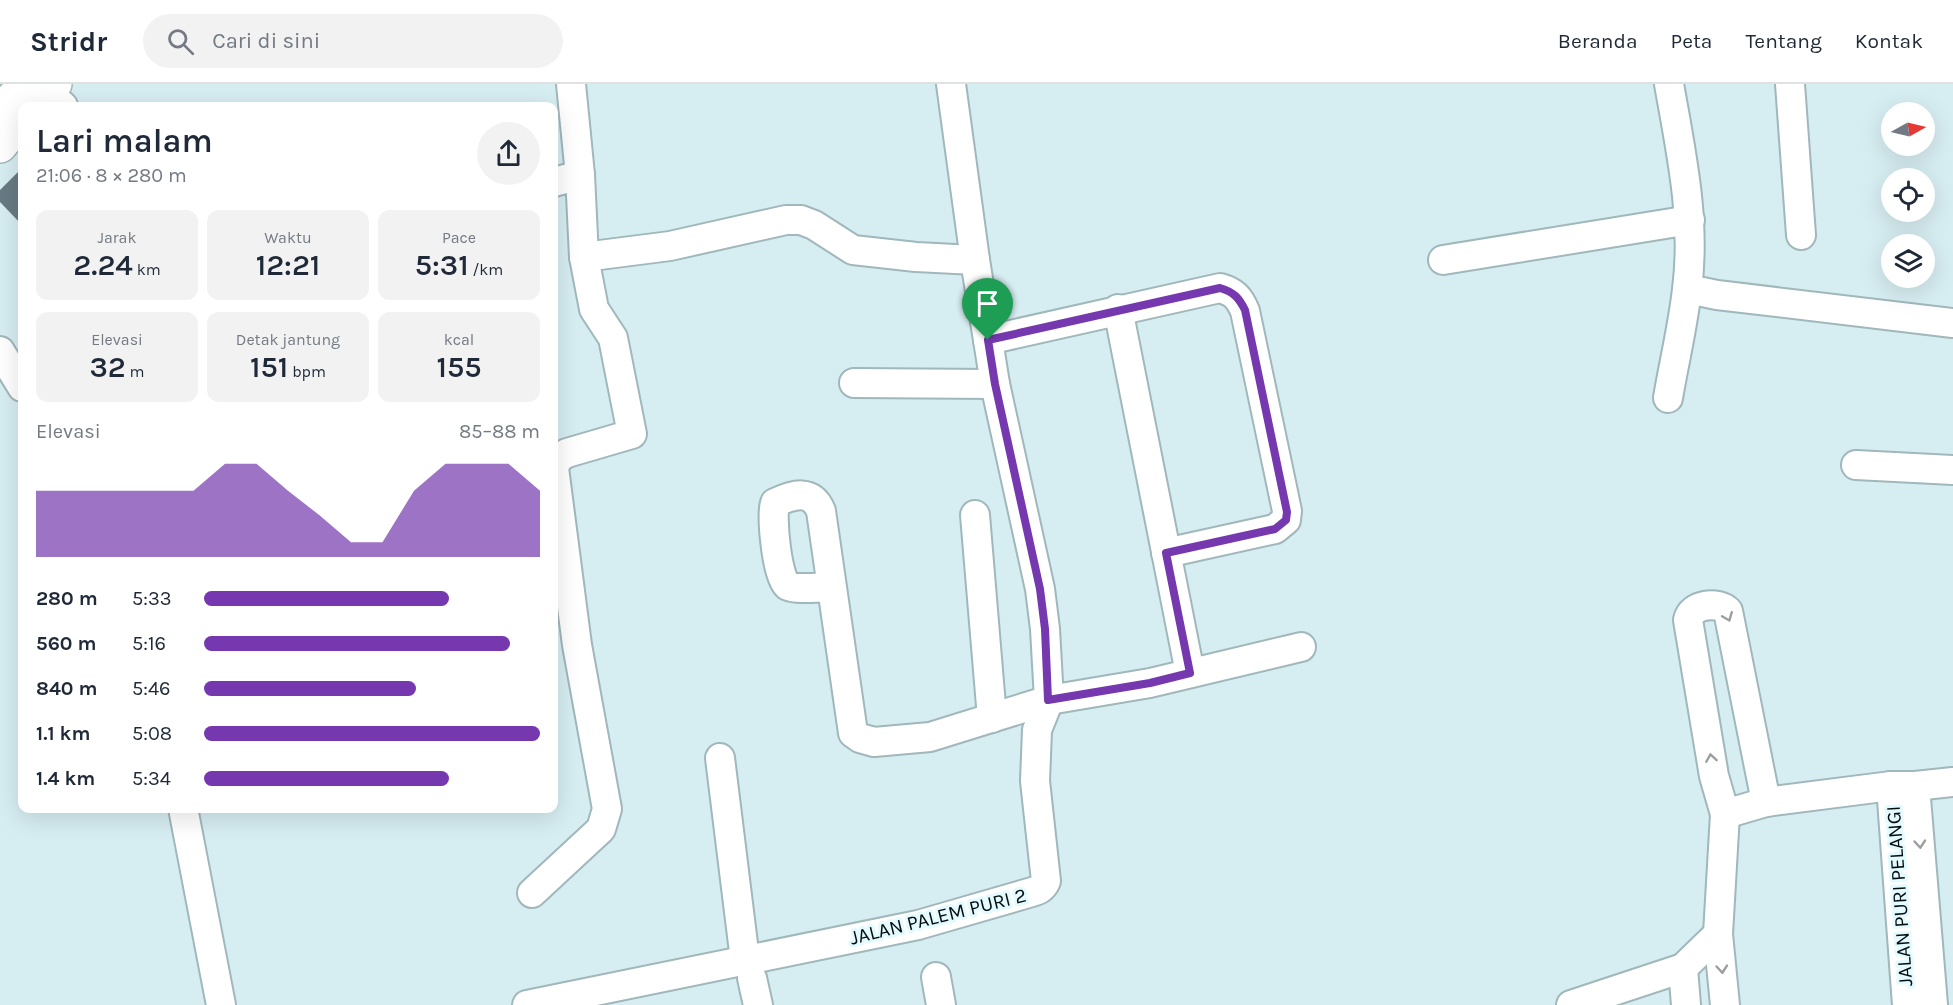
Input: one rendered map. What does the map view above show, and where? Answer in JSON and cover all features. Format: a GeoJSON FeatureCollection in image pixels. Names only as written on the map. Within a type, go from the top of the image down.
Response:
{"type":"FeatureCollection","features":[{"type":"Feature","properties":{"kind":"street"},"geometry":{"type":"LineString","coordinates":[[558,458],[567,453],[632,434],[613,338],[594,309],[567,179],[571,84]]}},
{"type":"Feature","properties":{"kind":"street"},"geometry":{"type":"LineString","coordinates":[[1668,398],[1688,289],[1690,220],[1684,167],[1669,84]]}},
{"type":"Feature","properties":{"kind":"street"},"geometry":{"type":"LineString","coordinates":[[1790,84],[1801,235]]}},
{"type":"Feature","properties":{"kind":"street","name":"JALAN PALEM PURI 2"},"geometry":{"type":"LineString","coordinates":[[527,1005],[751,981],[918,925],[1040,890],[1046,881],[1035,781],[1037,730],[1048,700],[1045,629],[1040,589],[995,384],[975,260],[956,85]]}},
{"type":"Feature","properties":{"kind":"street"},"geometry":{"type":"LineString","coordinates":[[20,102],[44,95]]}},
{"type":"Feature","properties":{"kind":"street"},"geometry":{"type":"LineString","coordinates":[[0,108],[18,103]]}},
{"type":"Feature","properties":{"kind":"street"},"geometry":{"type":"LineString","coordinates":[[0,146],[18,125]]}},
{"type":"Feature","properties":{"kind":"street"},"geometry":{"type":"LineString","coordinates":[[584,257],[670,246],[786,220],[801,220],[814,225],[853,250],[916,257],[975,260]]}},
{"type":"Feature","properties":{"kind":"street"},"geometry":{"type":"LineString","coordinates":[[1443,260],[1690,220]]}},
{"type":"Feature","properties":{"kind":"street"},"geometry":{"type":"LineString","coordinates":[[988,340],[1118,309],[1220,288],[1233,292],[1240,300],[1245,310],[1287,512],[1286,520],[1275,529],[1166,553]]}},
{"type":"Feature","properties":{"kind":"street"},"geometry":{"type":"LineString","coordinates":[[1688,289],[1953,323]]}},
{"type":"Feature","properties":{"kind":"street"},"geometry":{"type":"LineString","coordinates":[[1118,309],[1190,673]]}},
{"type":"Feature","properties":{"kind":"street"},"geometry":{"type":"LineString","coordinates":[[0,351],[18,378]]}},
{"type":"Feature","properties":{"kind":"street"},"geometry":{"type":"LineString","coordinates":[[854,383],[995,384]]}},
{"type":"Feature","properties":{"kind":"street"},"geometry":{"type":"LineString","coordinates":[[1856,465],[1953,470]]}},
{"type":"Feature","properties":{"kind":"street"},"geometry":{"type":"LineString","coordinates":[[532,893],[601,829],[607,808],[577,645],[558,499]]}},
{"type":"Feature","properties":{"kind":"street"},"geometry":{"type":"LineString","coordinates":[[975,515],[993,718]]}},
{"type":"Feature","properties":{"kind":"street"},"geometry":{"type":"LineString","coordinates":[[831,587],[853,733],[860,738],[874,742],[930,737],[1048,700],[1150,683],[1301,647]]}},
{"type":"Feature","properties":{"kind":"street"},"geometry":{"type":"LineString","coordinates":[[1725,1005],[1718,934],[1725,814],[1714,776],[1688,620],[1693,610],[1716,605],[1723,606],[1728,611],[1766,802]]}},
{"type":"Feature","properties":{"kind":"street"},"geometry":{"type":"LineString","coordinates":[[720,758],[751,981]]}},
{"type":"Feature","properties":{"kind":"street","name":"JALAN PURI PELANGI"},"geometry":{"type":"LineString","coordinates":[[1725,814],[1766,802],[1953,782]]}},
{"type":"Feature","properties":{"kind":"street","name":"JALAN PURI PELANGI"},"geometry":{"type":"LineString","coordinates":[[1903,786],[1931,1000]]}},
{"type":"Feature","properties":{"kind":"street"},"geometry":{"type":"LineString","coordinates":[[184,813],[221,1005]]}},
{"type":"Feature","properties":{"kind":"street"},"geometry":{"type":"LineString","coordinates":[[1571,1005],[1683,968],[1718,934]]}},
{"type":"Feature","properties":{"kind":"street"},"geometry":{"type":"LineString","coordinates":[[1683,968],[1686,1005]]}},
{"type":"Feature","properties":{"kind":"street"},"geometry":{"type":"LineString","coordinates":[[936,977],[941,1005]]}},
{"type":"Feature","properties":{"kind":"building"},"geometry":{"type":"Polygon","coordinates":[[[18,172],[18,221],[0,202],[0,190],[18,172]]]}},
{"type":"Feature","properties":{"kind":"route"},"geometry":{"type":"LineString","coordinates":[[1220,288],[1233,292],[1240,300],[1245,310],[1287,512],[1286,520],[1275,529],[1166,553],[1190,673],[1150,683],[1048,700],[1045,629],[1040,589],[995,384],[988,340],[1118,309],[1220,288]]}}]}
